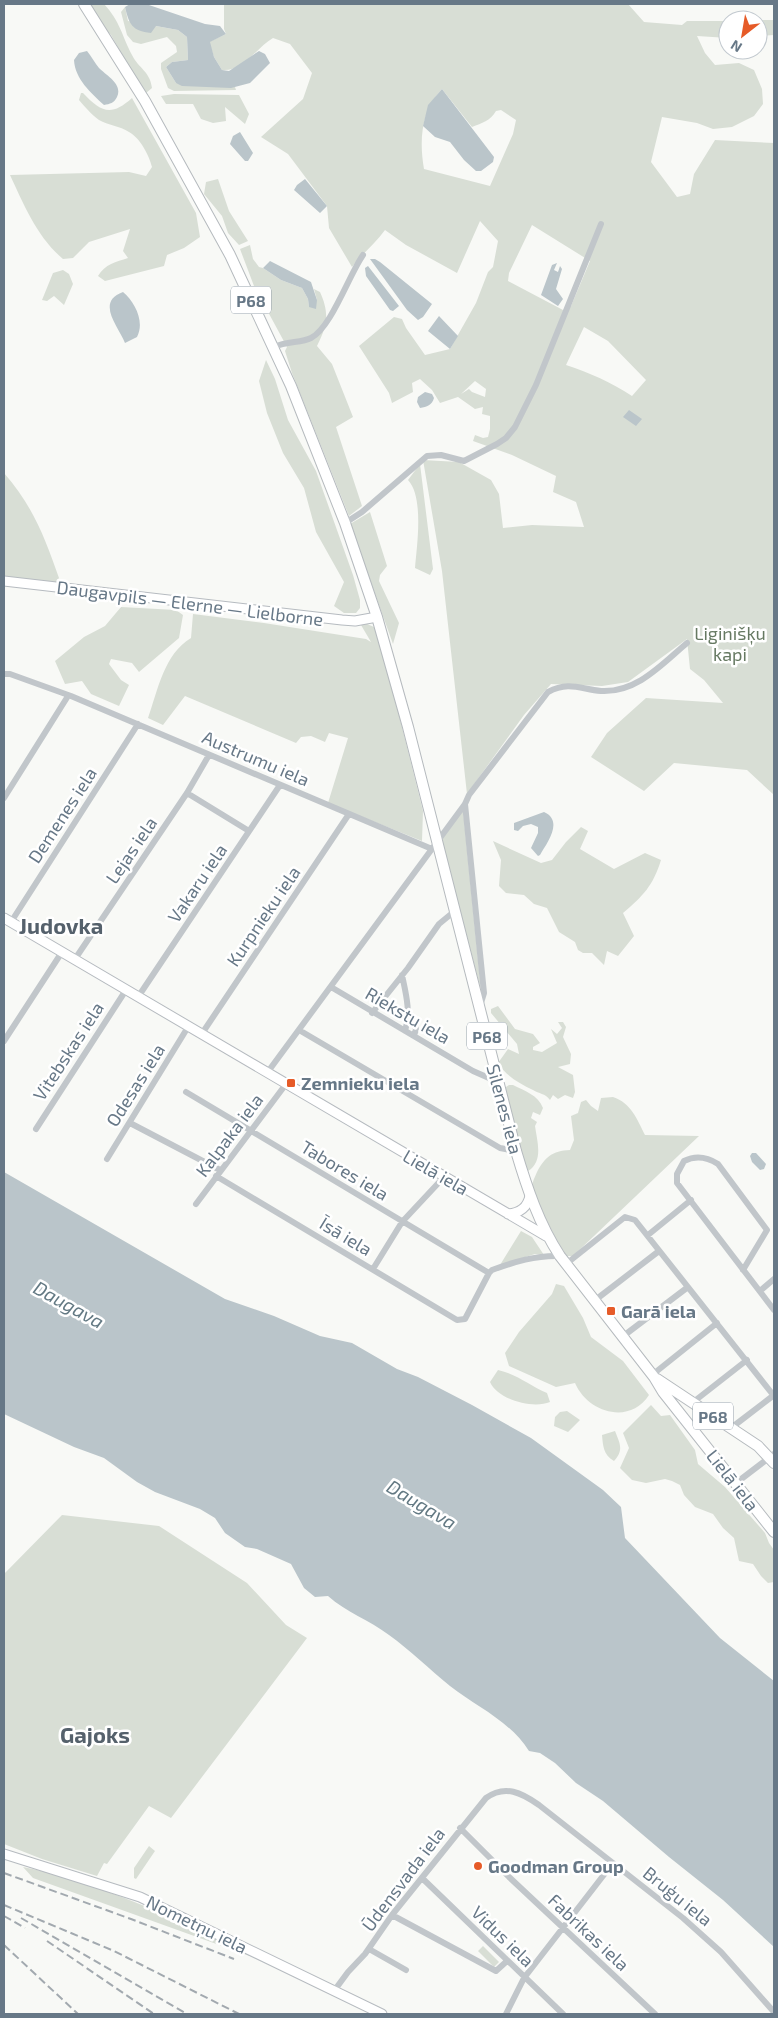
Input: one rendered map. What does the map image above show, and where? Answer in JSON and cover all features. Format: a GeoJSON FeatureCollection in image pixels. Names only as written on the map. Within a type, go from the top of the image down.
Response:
{"type":"FeatureCollection","features":[{"type":"Feature","properties":{"kind":"main road","name":"P68"},"geometry":{"type":"LineString","coordinates":[[84,4],[145,100],[230,255],[274,347],[311,433],[345,523],[376,617],[408,727],[435,841]]}},
{"type":"Feature","properties":{"kind":"main road","name":"Silenes iela"},"geometry":{"type":"LineString","coordinates":[[435,841],[456,910],[516,1152],[530,1196],[546,1236]]}},
{"type":"Feature","properties":{"kind":"main road","name":"Lielā iela"},"geometry":{"type":"LineString","coordinates":[[546,1236],[653,1376],[663,1392],[774,1532]]}},
{"type":"Feature","properties":{"kind":"main road","name":"P68"},"geometry":{"type":"LineString","coordinates":[[653,1376],[773,1458]]}},
{"type":"Feature","properties":{"kind":"street"},"geometry":{"type":"LineString","coordinates":[[345,523],[362,512],[427,456],[441,455],[464,460],[497,444],[511,432],[522,416],[536,385],[601,224]]}},
{"type":"Feature","properties":{"kind":"street"},"geometry":{"type":"LineString","coordinates":[[274,347],[283,343],[305,341],[318,334],[333,312],[363,255]]}},
{"type":"Feature","properties":{"kind":"street","name":"Daugavpils — Elerne — Lielborne"},"geometry":{"type":"LineString","coordinates":[[4,581],[342,620],[355,621],[376,617]]}},
{"type":"Feature","properties":{"kind":"street"},"geometry":{"type":"LineString","coordinates":[[267,1072],[331,987],[435,841],[466,804],[486,772],[548,692],[557,687],[567,685],[602,691],[618,689],[638,683],[687,643]]}},
{"type":"Feature","properties":{"kind":"street","name":"Austrumu iela"},"geometry":{"type":"LineString","coordinates":[[4,674],[10,674],[138,724],[349,814],[435,841]]}},
{"type":"Feature","properties":{"kind":"street"},"geometry":{"type":"LineString","coordinates":[[4,798],[68,696]]}},
{"type":"Feature","properties":{"kind":"street","name":"Demenes iela"},"geometry":{"type":"LineString","coordinates":[[8,920],[138,724]]}},
{"type":"Feature","properties":{"kind":"street","name":"Lejas iela"},"geometry":{"type":"LineString","coordinates":[[75,959],[187,793],[209,755]]}},
{"type":"Feature","properties":{"kind":"street","name":"Vakaru iela"},"geometry":{"type":"LineString","coordinates":[[138,997],[280,785]]}},
{"type":"Feature","properties":{"kind":"street"},"geometry":{"type":"LineString","coordinates":[[187,793],[249,831]]}},
{"type":"Feature","properties":{"kind":"street"},"geometry":{"type":"LineString","coordinates":[[466,804],[484,993],[479,1008]]}},
{"type":"Feature","properties":{"kind":"street","name":"Kurpnieku iela"},"geometry":{"type":"LineString","coordinates":[[202,1035],[349,814]]}},
{"type":"Feature","properties":{"kind":"street"},"geometry":{"type":"LineString","coordinates":[[372,1013],[439,924],[456,910]]}},
{"type":"Feature","properties":{"kind":"street","name":"Lielā iela"},"geometry":{"type":"LineString","coordinates":[[8,920],[546,1236]]}},
{"type":"Feature","properties":{"kind":"street"},"geometry":{"type":"LineString","coordinates":[[4,1041],[62,952]]}},
{"type":"Feature","properties":{"kind":"street"},"geometry":{"type":"LineString","coordinates":[[402,975],[407,998],[405,1031]]}},
{"type":"Feature","properties":{"kind":"street","name":"Riekstu iela"},"geometry":{"type":"LineString","coordinates":[[331,987],[372,1013],[473,1071],[498,1082]]}},
{"type":"Feature","properties":{"kind":"street","name":"Vitebskas iela"},"geometry":{"type":"LineString","coordinates":[[36,1129],[126,990]]}},
{"type":"Feature","properties":{"kind":"street"},"geometry":{"type":"LineString","coordinates":[[407,1019],[413,1022],[416,1029],[414,1036]]}},
{"type":"Feature","properties":{"kind":"street","name":"Odesas iela"},"geometry":{"type":"LineString","coordinates":[[107,1159],[188,1027]]}},
{"type":"Feature","properties":{"kind":"street"},"geometry":{"type":"LineString","coordinates":[[299,1030],[500,1148],[516,1152]]}},
{"type":"Feature","properties":{"kind":"street","name":"Kalpaka iela"},"geometry":{"type":"LineString","coordinates":[[196,1204],[286,1084]]}},
{"type":"Feature","properties":{"kind":"street","name":"Tabores iela"},"geometry":{"type":"LineString","coordinates":[[186,1092],[489,1272]]}},
{"type":"Feature","properties":{"kind":"street","name":"Īsā iela"},"geometry":{"type":"LineString","coordinates":[[130,1123],[218,1173],[457,1320],[465,1318],[489,1272]]}},
{"type":"Feature","properties":{"kind":"street"},"geometry":{"type":"LineString","coordinates":[[743,1270],[767,1230],[718,1164],[698,1157],[684,1160],[677,1174],[677,1183],[691,1200],[743,1270],[774,1310]]}},
{"type":"Feature","properties":{"kind":"street"},"geometry":{"type":"LineString","coordinates":[[373,1269],[402,1222],[444,1176]]}},
{"type":"Feature","properties":{"kind":"street"},"geometry":{"type":"LineString","coordinates":[[508,1214],[516,1214],[523,1210],[529,1202],[530,1196]]}},
{"type":"Feature","properties":{"kind":"street"},"geometry":{"type":"LineString","coordinates":[[648,1235],[691,1200]]}},
{"type":"Feature","properties":{"kind":"street"},"geometry":{"type":"LineString","coordinates":[[489,1272],[519,1260],[550,1256],[563,1260],[625,1217],[635,1220],[774,1395],[731,1428]]}},
{"type":"Feature","properties":{"kind":"street"},"geometry":{"type":"LineString","coordinates":[[594,1301],[659,1251]]}},
{"type":"Feature","properties":{"kind":"street"},"geometry":{"type":"LineString","coordinates":[[760,1291],[774,1279]]}},
{"type":"Feature","properties":{"kind":"street"},"geometry":{"type":"LineString","coordinates":[[622,1337],[688,1287]]}},
{"type":"Feature","properties":{"kind":"street"},"geometry":{"type":"LineString","coordinates":[[653,1376],[717,1323]]}},
{"type":"Feature","properties":{"kind":"street"},"geometry":{"type":"LineString","coordinates":[[692,1403],[747,1360]]}},
{"type":"Feature","properties":{"kind":"street"},"geometry":{"type":"LineString","coordinates":[[736,1483],[773,1458]]}},
{"type":"Feature","properties":{"kind":"street","name":"Ūdensvada iela"},"geometry":{"type":"LineString","coordinates":[[334,1991],[369,1949],[392,1915],[460,1828],[486,1798],[500,1790]]}},
{"type":"Feature","properties":{"kind":"street","name":"Bruģu iela"},"geometry":{"type":"LineString","coordinates":[[500,1790],[525,1795],[667,1904],[721,1952],[774,2012]]}},
{"type":"Feature","properties":{"kind":"street","name":"Fabrikas iela"},"geometry":{"type":"LineString","coordinates":[[460,1828],[509,1878],[655,2014]]}},
{"type":"Feature","properties":{"kind":"street","name":"Nometņu iela"},"geometry":{"type":"LineString","coordinates":[[4,1854],[140,1897],[382,2014]]}},
{"type":"Feature","properties":{"kind":"street"},"geometry":{"type":"LineString","coordinates":[[506,2014],[524,1978],[613,1863]]}},
{"type":"Feature","properties":{"kind":"street","name":"Vidus iela"},"geometry":{"type":"LineString","coordinates":[[422,1878],[563,2014]]}},
{"type":"Feature","properties":{"kind":"street"},"geometry":{"type":"LineString","coordinates":[[392,1915],[496,1971],[507,1961]]}},
{"type":"Feature","properties":{"kind":"street"},"geometry":{"type":"LineString","coordinates":[[369,1949],[406,1970]]}},
{"type":"Feature","properties":{"kind":"green space"},"geometry":{"type":"Polygon","coordinates":[[[87,4],[104,4],[114,16],[132,55],[151,82],[152,88],[146,93],[143,91],[111,35],[100,24],[87,4]]]}},
{"type":"Feature","properties":{"kind":"green space","name":"Liginišķu kapi"},"geometry":{"type":"Polygon","coordinates":[[[224,4],[628,4],[644,22],[682,25],[687,21],[718,21],[718,37],[697,36],[705,53],[715,65],[739,63],[754,70],[762,89],[763,104],[754,116],[732,127],[713,129],[697,123],[662,117],[651,162],[677,197],[690,194],[694,174],[715,140],[774,143],[774,795],[747,770],[674,763],[644,791],[591,757],[607,733],[646,698],[723,703],[704,680],[690,669],[687,639],[628,682],[602,686],[551,684],[524,715],[467,794],[442,571],[423,460],[459,462],[491,480],[499,494],[503,528],[532,525],[584,527],[576,502],[553,492],[556,476],[512,455],[473,441],[475,435],[483,438],[488,437],[490,416],[482,414],[483,407],[475,409],[458,397],[440,403],[432,390],[420,379],[412,383],[413,392],[392,403],[389,393],[359,346],[394,317],[402,319],[425,355],[450,349],[476,303],[488,272],[493,267],[498,241],[480,221],[457,273],[406,245],[385,230],[352,267],[329,228],[327,206],[288,154],[261,137],[303,99],[312,73],[290,44],[273,38],[237,67],[230,70],[222,70],[214,57],[209,42],[226,34],[224,29],[224,4]],[[442,89],[430,107],[423,126],[422,158],[424,169],[490,186],[513,134],[516,120],[501,110],[496,111],[486,121],[472,127],[442,89]],[[532,225],[509,273],[508,281],[563,310],[571,306],[590,261],[532,225]],[[584,327],[566,365],[600,378],[632,396],[646,380],[608,341],[584,327]],[[475,381],[461,394],[469,389],[485,397],[486,389],[475,381]]]}},
{"type":"Feature","properties":{"kind":"green space"},"geometry":{"type":"Polygon","coordinates":[[[125,7],[128,21],[178,30],[187,37],[188,60],[172,62],[166,67],[176,83],[235,87],[236,90],[174,91],[168,88],[161,69],[161,63],[177,52],[176,46],[167,37],[141,44],[133,42],[127,35],[121,12],[125,7]]]}},
{"type":"Feature","properties":{"kind":"green space"},"geometry":{"type":"Polygon","coordinates":[[[768,20],[774,20],[774,35],[768,35],[768,20]]]}},
{"type":"Feature","properties":{"kind":"green space"},"geometry":{"type":"Polygon","coordinates":[[[81,93],[106,110],[118,108],[132,98],[196,213],[200,237],[184,248],[167,255],[164,266],[105,281],[98,276],[104,269],[111,264],[128,258],[123,251],[130,229],[89,242],[73,258],[63,259],[38,231],[21,198],[10,175],[129,172],[146,176],[152,167],[149,157],[137,138],[125,130],[96,118],[79,100],[81,93]]]}},
{"type":"Feature","properties":{"kind":"green space"},"geometry":{"type":"Polygon","coordinates":[[[174,94],[239,95],[249,114],[245,124],[225,107],[226,121],[213,123],[201,119],[193,104],[166,104],[161,96],[174,94]]]}},
{"type":"Feature","properties":{"kind":"green space"},"geometry":{"type":"Polygon","coordinates":[[[218,179],[229,211],[248,241],[239,245],[228,233],[222,216],[204,194],[206,182],[218,179]]]}},
{"type":"Feature","properties":{"kind":"green space"},"geometry":{"type":"Polygon","coordinates":[[[250,245],[253,259],[259,267],[281,280],[302,288],[308,299],[309,307],[317,300],[314,289],[320,292],[323,300],[326,320],[317,346],[332,364],[353,417],[336,427],[362,506],[349,516],[292,373],[285,351],[287,347],[254,286],[240,249],[250,245]]]}},
{"type":"Feature","properties":{"kind":"green space"},"geometry":{"type":"Polygon","coordinates":[[[63,270],[69,274],[73,284],[64,305],[54,296],[47,301],[42,300],[53,273],[63,270]]]}},
{"type":"Feature","properties":{"kind":"green space"},"geometry":{"type":"Polygon","coordinates":[[[266,360],[275,379],[288,420],[316,471],[353,575],[360,600],[360,608],[356,613],[344,613],[334,606],[344,582],[316,532],[304,488],[283,453],[267,413],[259,381],[266,360]]]}},
{"type":"Feature","properties":{"kind":"green space"},"geometry":{"type":"Polygon","coordinates":[[[420,464],[433,569],[430,575],[415,568],[418,509],[413,488],[408,480],[420,464]]]}},
{"type":"Feature","properties":{"kind":"green space"},"geometry":{"type":"Polygon","coordinates":[[[4,473],[23,498],[37,523],[59,578],[57,582],[4,577],[4,473]]]}},
{"type":"Feature","properties":{"kind":"green space"},"geometry":{"type":"Polygon","coordinates":[[[370,512],[387,566],[380,575],[379,581],[399,623],[393,644],[350,524],[370,512]]]}},
{"type":"Feature","properties":{"kind":"green space"},"geometry":{"type":"Polygon","coordinates":[[[121,607],[176,610],[183,615],[179,638],[139,672],[132,663],[111,659],[109,664],[121,680],[129,685],[119,706],[91,694],[82,681],[65,684],[55,661],[84,637],[105,626],[121,607]]]}},
{"type":"Feature","properties":{"kind":"green space"},"geometry":{"type":"Polygon","coordinates":[[[193,614],[366,639],[371,642],[361,625],[367,624],[374,627],[382,647],[423,811],[422,841],[328,803],[348,738],[329,733],[325,742],[311,736],[301,737],[296,743],[185,696],[163,725],[148,718],[168,663],[174,653],[191,638],[193,614]]]}},
{"type":"Feature","properties":{"kind":"green space"},"geometry":{"type":"Polygon","coordinates":[[[463,810],[481,990],[442,841],[463,810]]]}},
{"type":"Feature","properties":{"kind":"green space"},"geometry":{"type":"Polygon","coordinates":[[[581,827],[588,831],[580,849],[614,869],[645,853],[661,860],[651,884],[623,913],[634,936],[618,956],[607,951],[604,965],[592,953],[583,953],[578,950],[575,942],[559,932],[547,908],[534,904],[524,895],[506,893],[499,886],[501,860],[493,841],[541,863],[552,860],[581,827]]]}},
{"type":"Feature","properties":{"kind":"green space"},"geometry":{"type":"Polygon","coordinates":[[[498,1006],[515,1029],[533,1034],[540,1043],[533,1047],[533,1050],[542,1052],[557,1043],[551,1029],[557,1034],[562,1028],[558,1022],[563,1022],[566,1027],[563,1037],[571,1054],[570,1064],[558,1067],[573,1075],[575,1092],[573,1098],[565,1095],[558,1099],[553,1095],[550,1100],[513,1079],[501,1068],[498,1063],[508,1049],[519,1054],[517,1044],[491,1013],[491,1009],[498,1006]]]}},
{"type":"Feature","properties":{"kind":"green space"},"geometry":{"type":"Polygon","coordinates":[[[509,1085],[513,1085],[531,1094],[543,1108],[540,1115],[533,1112],[531,1118],[537,1122],[535,1126],[538,1156],[533,1167],[528,1171],[505,1090],[509,1085]]]}},
{"type":"Feature","properties":{"kind":"green space"},"geometry":{"type":"Polygon","coordinates":[[[613,1097],[629,1107],[645,1135],[699,1136],[573,1256],[567,1256],[533,1193],[532,1183],[546,1159],[554,1153],[570,1150],[574,1140],[571,1116],[578,1113],[581,1102],[586,1100],[598,1111],[601,1098],[613,1097]]]}},
{"type":"Feature","properties":{"kind":"green space"},"geometry":{"type":"Polygon","coordinates":[[[521,1231],[532,1237],[544,1255],[535,1254],[500,1265],[521,1231]]]}},
{"type":"Feature","properties":{"kind":"green space"},"geometry":{"type":"Polygon","coordinates":[[[556,1284],[564,1286],[583,1318],[591,1337],[623,1361],[649,1395],[641,1404],[631,1410],[610,1412],[589,1402],[575,1383],[556,1387],[509,1366],[505,1353],[519,1332],[552,1294],[556,1284]]]}},
{"type":"Feature","properties":{"kind":"green space"},"geometry":{"type":"Polygon","coordinates":[[[498,1370],[511,1374],[547,1393],[550,1402],[543,1404],[526,1403],[500,1394],[490,1382],[498,1370]]]}},
{"type":"Feature","properties":{"kind":"green space"},"geometry":{"type":"Polygon","coordinates":[[[651,1405],[661,1416],[670,1415],[695,1450],[698,1464],[725,1487],[765,1533],[774,1550],[774,1582],[768,1583],[753,1564],[739,1561],[734,1538],[723,1528],[713,1514],[695,1507],[684,1495],[680,1485],[665,1479],[646,1483],[632,1480],[620,1468],[629,1448],[623,1433],[651,1405]]]}},
{"type":"Feature","properties":{"kind":"green space"},"geometry":{"type":"Polygon","coordinates":[[[567,1411],[580,1420],[568,1432],[554,1426],[555,1417],[560,1412],[567,1411]]]}},
{"type":"Feature","properties":{"kind":"green space"},"geometry":{"type":"Polygon","coordinates":[[[615,1431],[620,1443],[620,1450],[614,1461],[606,1453],[602,1435],[615,1431]]]}},
{"type":"Feature","properties":{"kind":"green space"},"geometry":{"type":"Polygon","coordinates":[[[62,1515],[159,1526],[247,1583],[286,1625],[307,1638],[171,1818],[149,1806],[107,1864],[104,1863],[97,1876],[42,1859],[4,1844],[4,1574],[62,1515]]]}},
{"type":"Feature","properties":{"kind":"green space"},"geometry":{"type":"Polygon","coordinates":[[[149,1846],[155,1851],[136,1879],[134,1878],[134,1868],[149,1846]]]}},
{"type":"Feature","properties":{"kind":"green space"},"geometry":{"type":"Polygon","coordinates":[[[23,1867],[65,1877],[126,1899],[224,1938],[243,1947],[258,1959],[33,1878],[23,1867]]]}},
{"type":"Feature","properties":{"kind":"green space"},"geometry":{"type":"Polygon","coordinates":[[[483,1946],[499,1962],[494,1967],[478,1951],[483,1946]]]}},
{"type":"Feature","properties":{"kind":"water"},"geometry":{"type":"Polygon","coordinates":[[[130,4],[146,4],[205,24],[220,26],[226,34],[210,42],[214,57],[222,70],[229,71],[259,51],[265,54],[270,63],[250,83],[231,88],[182,86],[176,83],[166,67],[172,62],[188,60],[187,37],[178,30],[156,26],[151,33],[135,28],[128,18],[125,7],[130,4]]]}},
{"type":"Feature","properties":{"kind":"water"},"geometry":{"type":"Polygon","coordinates":[[[87,51],[99,68],[110,77],[118,88],[117,97],[112,103],[104,105],[84,85],[77,73],[74,60],[79,53],[87,51]]]}},
{"type":"Feature","properties":{"kind":"water"},"geometry":{"type":"Polygon","coordinates":[[[442,89],[494,157],[493,162],[481,171],[476,171],[464,160],[450,142],[435,137],[423,126],[428,105],[442,89]]]}},
{"type":"Feature","properties":{"kind":"water"},"geometry":{"type":"Polygon","coordinates":[[[240,132],[253,153],[248,161],[245,161],[230,144],[233,136],[240,132]]]}},
{"type":"Feature","properties":{"kind":"water"},"geometry":{"type":"Polygon","coordinates":[[[305,179],[327,206],[320,213],[294,190],[305,179]]]}},
{"type":"Feature","properties":{"kind":"water"},"geometry":{"type":"Polygon","coordinates":[[[370,259],[380,262],[432,304],[423,317],[418,320],[407,310],[370,259]]]}},
{"type":"Feature","properties":{"kind":"water"},"geometry":{"type":"Polygon","coordinates":[[[270,261],[311,282],[317,300],[316,309],[309,307],[308,299],[302,288],[281,280],[263,268],[270,261]]]}},
{"type":"Feature","properties":{"kind":"water"},"geometry":{"type":"Polygon","coordinates":[[[557,263],[554,270],[558,272],[560,266],[562,269],[556,289],[563,299],[558,306],[541,295],[552,265],[557,263]]]}},
{"type":"Feature","properties":{"kind":"water"},"geometry":{"type":"Polygon","coordinates":[[[368,266],[399,306],[393,311],[390,310],[366,276],[365,268],[368,266]]]}},
{"type":"Feature","properties":{"kind":"water"},"geometry":{"type":"Polygon","coordinates":[[[123,292],[135,307],[140,325],[137,337],[125,343],[111,315],[110,308],[115,296],[123,292]]]}},
{"type":"Feature","properties":{"kind":"water"},"geometry":{"type":"Polygon","coordinates":[[[439,316],[458,336],[450,349],[428,331],[439,316]]]}},
{"type":"Feature","properties":{"kind":"water"},"geometry":{"type":"Polygon","coordinates":[[[425,392],[432,394],[434,398],[429,405],[420,408],[417,402],[418,397],[425,392]]]}},
{"type":"Feature","properties":{"kind":"water"},"geometry":{"type":"Polygon","coordinates":[[[629,410],[642,419],[636,426],[623,417],[629,410]]]}},
{"type":"Feature","properties":{"kind":"water"},"geometry":{"type":"Polygon","coordinates":[[[544,812],[550,816],[553,826],[550,838],[538,856],[531,848],[538,833],[538,827],[531,824],[523,826],[518,831],[514,830],[514,823],[544,812]]]}},
{"type":"Feature","properties":{"kind":"water"},"geometry":{"type":"Polygon","coordinates":[[[752,1153],[756,1153],[766,1164],[764,1169],[760,1170],[752,1162],[750,1156],[752,1153]]]}},
{"type":"Feature","properties":{"kind":"water","name":"Daugava"},"geometry":{"type":"Polygon","coordinates":[[[4,1172],[225,1299],[274,1316],[320,1336],[352,1343],[397,1369],[418,1377],[472,1405],[531,1438],[603,1490],[621,1507],[625,1538],[720,1638],[774,1681],[774,1947],[723,1900],[603,1801],[576,1783],[555,1763],[540,1753],[529,1751],[521,1740],[503,1723],[460,1694],[397,1641],[342,1607],[328,1596],[315,1597],[304,1588],[291,1564],[257,1549],[245,1547],[225,1533],[215,1518],[200,1509],[155,1492],[137,1482],[104,1458],[74,1447],[4,1414],[4,1172]]]}},
{"type":"Feature","properties":{"kind":"railway"},"geometry":{"type":"LineString","coordinates":[[4,1873],[234,1959]]}},
{"type":"Feature","properties":{"kind":"railway"},"geometry":{"type":"LineString","coordinates":[[4,1905],[114,1951],[239,2014]]}},
{"type":"Feature","properties":{"kind":"railway"},"geometry":{"type":"LineString","coordinates":[[4,1916],[25,1928]]}},
{"type":"Feature","properties":{"kind":"railway"},"geometry":{"type":"LineString","coordinates":[[21,1918],[187,2014]]}},
{"type":"Feature","properties":{"kind":"railway"},"geometry":{"type":"LineString","coordinates":[[47,1941],[154,2014]]}},
{"type":"Feature","properties":{"kind":"railway"},"geometry":{"type":"LineString","coordinates":[[4,1945],[78,2014]]}},
{"type":"Feature","properties":{"kind":"place","name":"Zemnieku iela"},"geometry":{"type":"Point","coordinates":[291,1083]}},
{"type":"Feature","properties":{"kind":"place","name":"Garā iela"},"geometry":{"type":"Point","coordinates":[611,1311]}},
{"type":"Feature","properties":{"kind":"place","name":"Goodman Group"},"geometry":{"type":"Point","coordinates":[478,1866]}},
{"type":"Feature","properties":{"kind":"district","name":"Judovka"},"geometry":{"type":"Point","coordinates":[61,925]}},
{"type":"Feature","properties":{"kind":"district","name":"Gajoks"},"geometry":{"type":"Point","coordinates":[95,1734]}}]}
